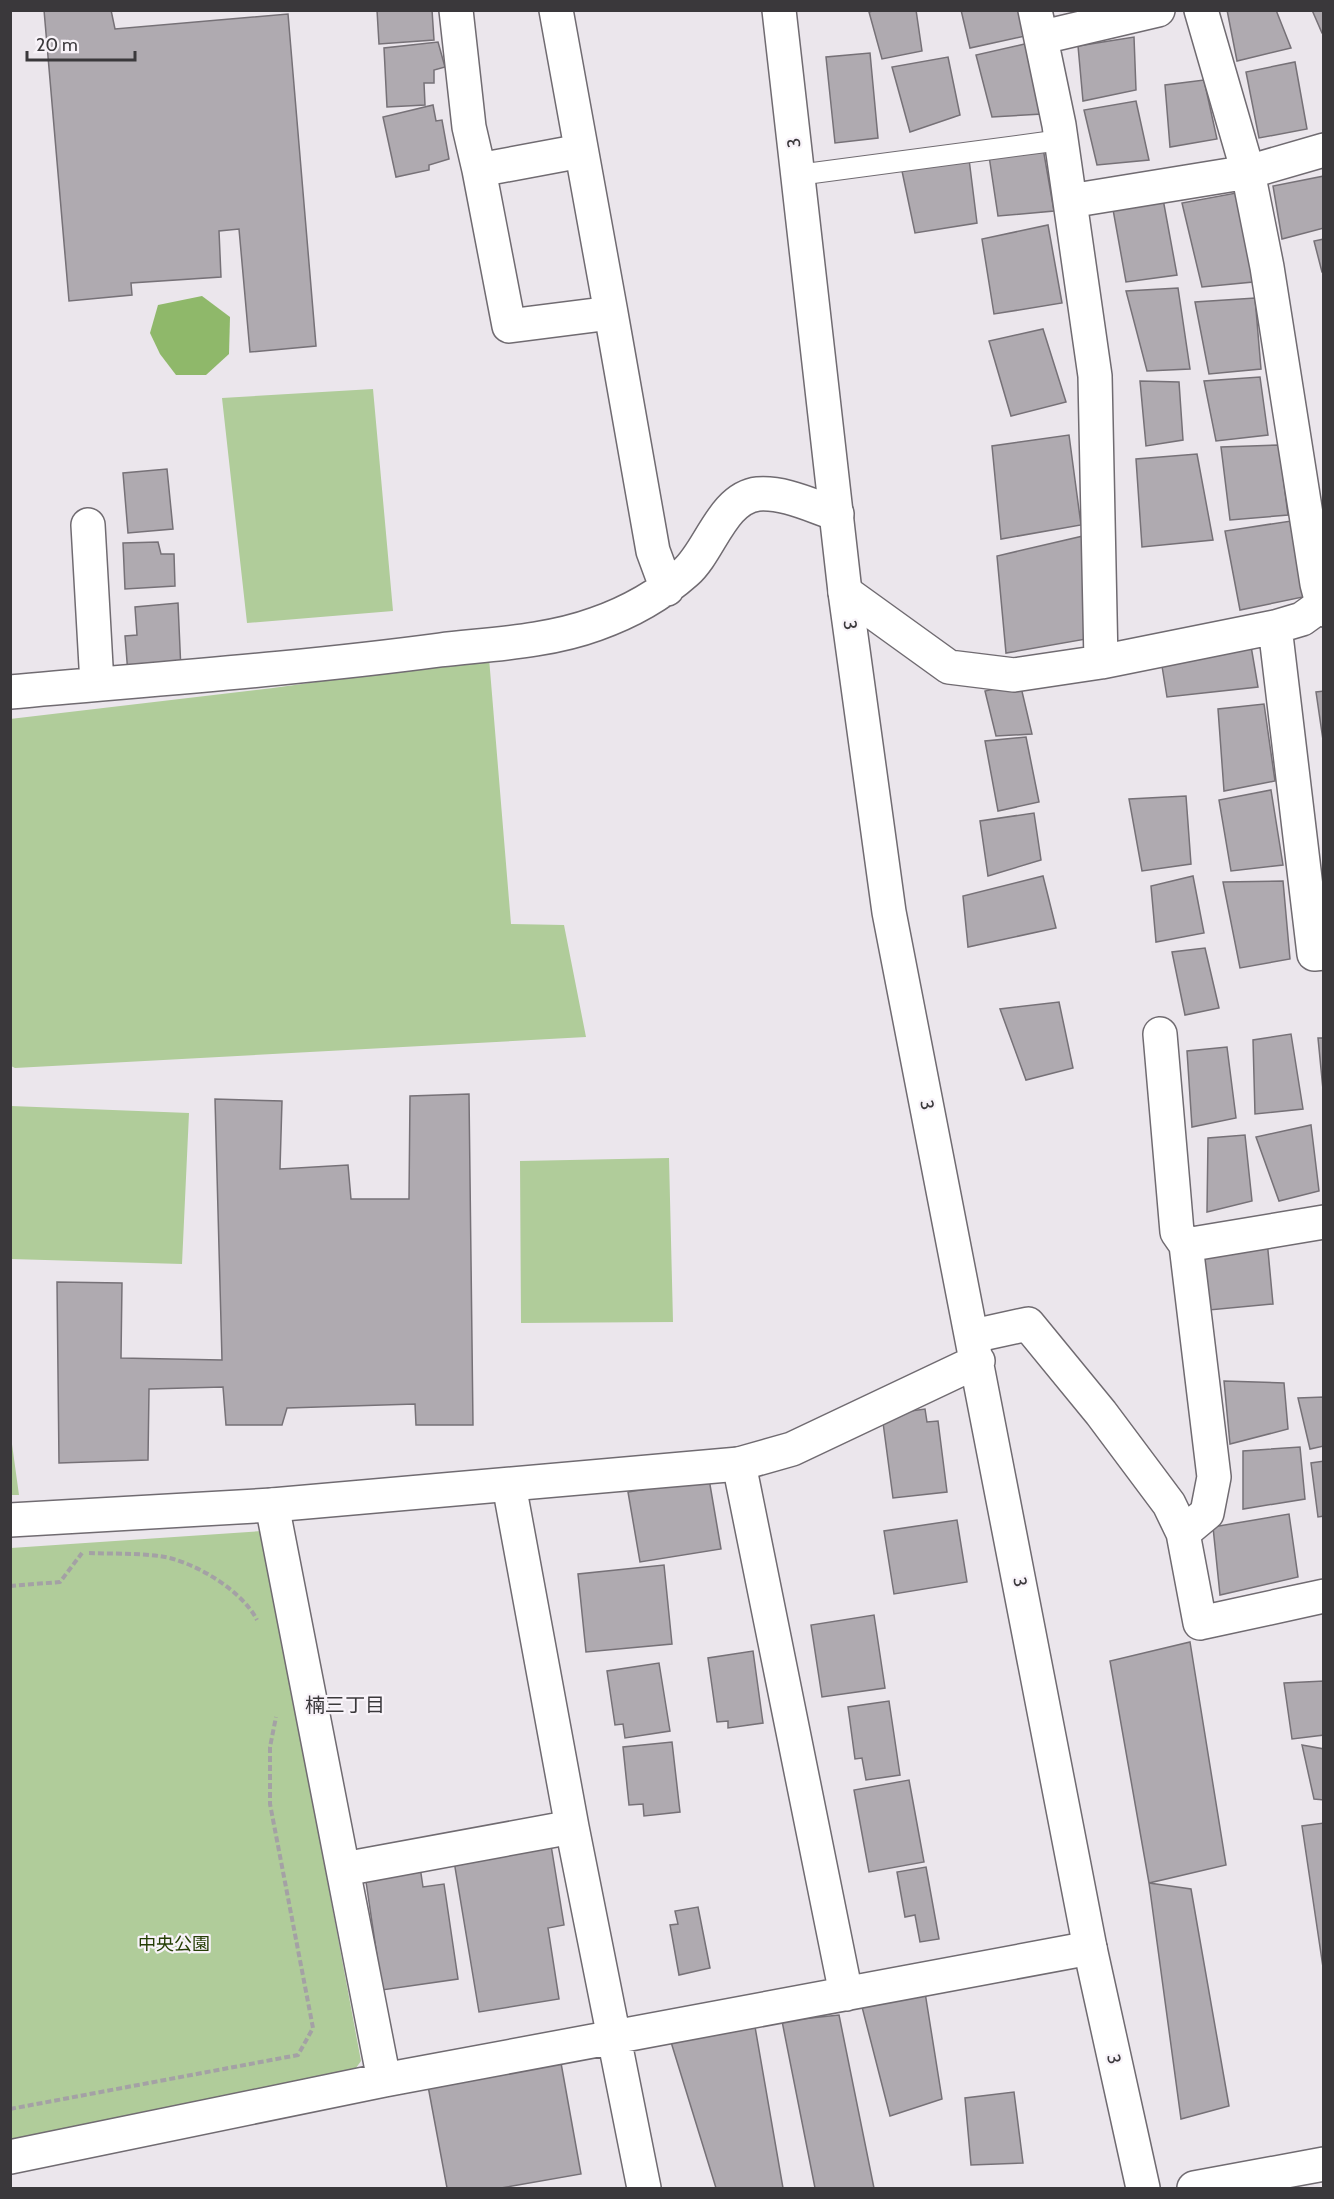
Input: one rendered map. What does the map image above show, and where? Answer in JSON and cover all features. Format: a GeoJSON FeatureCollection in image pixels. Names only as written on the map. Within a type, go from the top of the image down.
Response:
{"type":"FeatureCollection","features":[{"type":"Feature","properties":{"kind":"street"},"geometry":{"type":"LineString","coordinates":[[456,10],[469,127],[509,326],[611,313]]}},
{"type":"Feature","properties":{"kind":"street"},"geometry":{"type":"LineString","coordinates":[[556,10],[653,551],[667,589]]}},
{"type":"Feature","properties":{"kind":"street","name":"3"},"geometry":{"type":"LineString","coordinates":[[779,10],[845,592],[889,912],[976,1349],[1090,1948],[1143,2188]]}},
{"type":"Feature","properties":{"kind":"street"},"geometry":{"type":"LineString","coordinates":[[1101,662],[1095,376],[1061,140],[1039,24],[1158,10]]}},
{"type":"Feature","properties":{"kind":"street"},"geometry":{"type":"LineString","coordinates":[[845,592],[949,667],[1014,675],[1101,662],[1275,627],[1302,619],[1322,608],[1267,267],[1248,172],[1201,10]]}},
{"type":"Feature","properties":{"kind":"street"},"geometry":{"type":"LineString","coordinates":[[1070,201],[1248,172],[1323,150]]}},
{"type":"Feature","properties":{"kind":"street"},"geometry":{"type":"LineString","coordinates":[[479,170],[581,151]]}},
{"type":"Feature","properties":{"kind":"street"},"geometry":{"type":"LineString","coordinates":[[10,692],[402,656],[546,636],[593,625],[632,610],[667,589],[689,570],[734,505],[756,494],[781,495],[837,514]]}},
{"type":"Feature","properties":{"kind":"street"},"geometry":{"type":"LineString","coordinates":[[88,525],[97,684]]}},
{"type":"Feature","properties":{"kind":"street"},"geometry":{"type":"LineString","coordinates":[[1275,627],[1314,954],[1323,953]]}},
{"type":"Feature","properties":{"kind":"street"},"geometry":{"type":"LineString","coordinates":[[1160,1034],[1177,1232],[1186,1245],[1214,1477],[1207,1513],[1183,1533]]}},
{"type":"Feature","properties":{"kind":"street"},"geometry":{"type":"LineString","coordinates":[[1186,1245],[1323,1222]]}},
{"type":"Feature","properties":{"kind":"street"},"geometry":{"type":"LineString","coordinates":[[10,1520],[272,1505],[739,1464],[792,1449],[976,1349],[1028,1324],[1108,1422],[1169,1504],[1183,1533],[1200,1623],[1323,1596]]}},
{"type":"Feature","properties":{"kind":"street"},"geometry":{"type":"LineString","coordinates":[[739,1464],[846,1994]]}},
{"type":"Feature","properties":{"kind":"street"},"geometry":{"type":"LineString","coordinates":[[509,1485],[572,1827],[644,2188]]}},
{"type":"Feature","properties":{"kind":"street"},"geometry":{"type":"LineString","coordinates":[[272,1505],[384,2080]]}},
{"type":"Feature","properties":{"kind":"street"},"geometry":{"type":"LineString","coordinates":[[344,1869],[572,1827]]}},
{"type":"Feature","properties":{"kind":"street"},"geometry":{"type":"LineString","coordinates":[[10,2157],[384,2080],[1090,1948]]}},
{"type":"Feature","properties":{"kind":"street"},"geometry":{"type":"LineString","coordinates":[[1194,2188],[1323,2164]]}},
{"type":"Feature","properties":{"kind":"lane"},"geometry":{"type":"LineString","coordinates":[[798,175],[1061,140]]}},
{"type":"Feature","properties":{"kind":"path"},"geometry":{"type":"LineString","coordinates":[[10,1586],[60,1582],[81,1553],[161,1556],[204,1571],[231,1590],[259,1624]]}},
{"type":"Feature","properties":{"kind":"path"},"geometry":{"type":"LineString","coordinates":[[10,2109],[298,2055],[313,2028],[270,1804],[270,1747],[277,1709]]}},
{"type":"Feature","properties":{"kind":"green space"},"geometry":{"type":"Polygon","coordinates":[[[373,389],[393,611],[247,623],[222,398],[373,389]]]}},
{"type":"Feature","properties":{"kind":"green space"},"geometry":{"type":"Polygon","coordinates":[[[489,658],[511,924],[564,925],[586,1037],[15,1068],[11,1066],[10,719],[273,688],[489,658]]]}},
{"type":"Feature","properties":{"kind":"green space"},"geometry":{"type":"Polygon","coordinates":[[[11,1106],[189,1113],[182,1264],[11,1259],[11,1106]]]}},
{"type":"Feature","properties":{"kind":"green space"},"geometry":{"type":"Polygon","coordinates":[[[669,1158],[673,1322],[521,1323],[520,1161],[669,1158]]]}},
{"type":"Feature","properties":{"kind":"green space"},"geometry":{"type":"Polygon","coordinates":[[[11,1437],[19,1495],[11,1495],[11,1437]]]}},
{"type":"Feature","properties":{"kind":"green space","name":"中央公園"},"geometry":{"type":"Polygon","coordinates":[[[262,1531],[361,2061],[351,2075],[11,2142],[11,1548],[262,1531]]]}},
{"type":"Feature","properties":{"kind":"shaded area"},"geometry":{"type":"Polygon","coordinates":[[[202,296],[230,317],[229,354],[206,375],[176,375],[160,354],[150,333],[158,305],[202,296]]]}},
{"type":"Feature","properties":{"kind":"building"},"geometry":{"type":"Polygon","coordinates":[[[44,10],[111,10],[115,29],[288,14],[316,346],[250,352],[239,229],[219,231],[221,277],[131,283],[132,295],[69,301],[44,10]]]}},
{"type":"Feature","properties":{"kind":"building"},"geometry":{"type":"Polygon","coordinates":[[[377,10],[432,10],[434,40],[379,44],[377,10]]]}},
{"type":"Feature","properties":{"kind":"building"},"geometry":{"type":"Polygon","coordinates":[[[916,10],[922,51],[882,59],[869,12],[916,10]]]}},
{"type":"Feature","properties":{"kind":"building"},"geometry":{"type":"Polygon","coordinates":[[[961,10],[1018,10],[1025,36],[970,48],[961,10]]]}},
{"type":"Feature","properties":{"kind":"building"},"geometry":{"type":"Polygon","coordinates":[[[1227,10],[1276,10],[1291,48],[1237,61],[1227,10]]]}},
{"type":"Feature","properties":{"kind":"building"},"geometry":{"type":"Polygon","coordinates":[[[1312,10],[1324,10],[1324,33],[1322,33],[1312,10]]]}},
{"type":"Feature","properties":{"kind":"building"},"geometry":{"type":"Polygon","coordinates":[[[1134,37],[1136,90],[1083,101],[1078,46],[1134,37]]]}},
{"type":"Feature","properties":{"kind":"building"},"geometry":{"type":"Polygon","coordinates":[[[438,42],[445,67],[434,70],[434,83],[424,83],[425,105],[387,107],[384,48],[438,42]]]}},
{"type":"Feature","properties":{"kind":"building"},"geometry":{"type":"Polygon","coordinates":[[[1029,43],[1042,114],[992,117],[976,55],[1029,43]]]}},
{"type":"Feature","properties":{"kind":"building"},"geometry":{"type":"Polygon","coordinates":[[[870,53],[878,138],[835,143],[826,57],[870,53]]]}},
{"type":"Feature","properties":{"kind":"building"},"geometry":{"type":"Polygon","coordinates":[[[948,57],[960,115],[910,132],[892,67],[948,57]]]}},
{"type":"Feature","properties":{"kind":"building"},"geometry":{"type":"Polygon","coordinates":[[[1295,62],[1307,129],[1259,138],[1246,72],[1295,62]]]}},
{"type":"Feature","properties":{"kind":"building"},"geometry":{"type":"Polygon","coordinates":[[[1204,80],[1217,139],[1170,147],[1165,85],[1204,80]]]}},
{"type":"Feature","properties":{"kind":"building"},"geometry":{"type":"Polygon","coordinates":[[[1136,101],[1149,160],[1097,165],[1084,110],[1136,101]]]}},
{"type":"Feature","properties":{"kind":"building"},"geometry":{"type":"Polygon","coordinates":[[[433,105],[436,121],[442,120],[449,159],[429,165],[429,170],[396,177],[383,117],[433,105]]]}},
{"type":"Feature","properties":{"kind":"building"},"geometry":{"type":"Polygon","coordinates":[[[1043,148],[1054,211],[998,216],[989,156],[1043,148]]]}},
{"type":"Feature","properties":{"kind":"building"},"geometry":{"type":"Polygon","coordinates":[[[969,159],[977,223],[915,233],[902,171],[969,159]]]}},
{"type":"Feature","properties":{"kind":"building"},"geometry":{"type":"Polygon","coordinates":[[[1324,176],[1324,228],[1282,239],[1273,186],[1324,176]]]}},
{"type":"Feature","properties":{"kind":"building"},"geometry":{"type":"Polygon","coordinates":[[[1236,193],[1253,282],[1202,287],[1182,203],[1236,193]]]}},
{"type":"Feature","properties":{"kind":"building"},"geometry":{"type":"Polygon","coordinates":[[[1163,199],[1177,275],[1126,282],[1112,204],[1163,199]]]}},
{"type":"Feature","properties":{"kind":"building"},"geometry":{"type":"Polygon","coordinates":[[[1048,225],[1062,303],[994,314],[982,239],[1048,225]]]}},
{"type":"Feature","properties":{"kind":"building"},"geometry":{"type":"Polygon","coordinates":[[[1324,239],[1324,272],[1322,272],[1314,241],[1324,239]]]}},
{"type":"Feature","properties":{"kind":"building"},"geometry":{"type":"Polygon","coordinates":[[[1178,288],[1190,369],[1147,371],[1126,291],[1178,288]]]}},
{"type":"Feature","properties":{"kind":"building"},"geometry":{"type":"Polygon","coordinates":[[[1255,298],[1261,369],[1209,374],[1195,302],[1255,298]]]}},
{"type":"Feature","properties":{"kind":"building"},"geometry":{"type":"Polygon","coordinates":[[[1043,329],[1066,402],[1011,416],[989,341],[1043,329]]]}},
{"type":"Feature","properties":{"kind":"building"},"geometry":{"type":"Polygon","coordinates":[[[1260,377],[1268,435],[1216,441],[1204,381],[1260,377]]]}},
{"type":"Feature","properties":{"kind":"building"},"geometry":{"type":"Polygon","coordinates":[[[1140,381],[1179,382],[1183,440],[1146,446],[1140,381]]]}},
{"type":"Feature","properties":{"kind":"building"},"geometry":{"type":"Polygon","coordinates":[[[1069,435],[1081,525],[1001,539],[992,446],[1069,435]]]}},
{"type":"Feature","properties":{"kind":"building"},"geometry":{"type":"Polygon","coordinates":[[[1279,445],[1288,515],[1230,520],[1221,447],[1279,445]]]}},
{"type":"Feature","properties":{"kind":"building"},"geometry":{"type":"Polygon","coordinates":[[[1197,454],[1213,540],[1142,547],[1136,459],[1197,454]]]}},
{"type":"Feature","properties":{"kind":"building"},"geometry":{"type":"Polygon","coordinates":[[[167,469],[173,529],[128,533],[123,473],[167,469]]]}},
{"type":"Feature","properties":{"kind":"building"},"geometry":{"type":"Polygon","coordinates":[[[1291,521],[1303,597],[1240,610],[1225,531],[1291,521]]]}},
{"type":"Feature","properties":{"kind":"building"},"geometry":{"type":"Polygon","coordinates":[[[1083,536],[1092,638],[1006,653],[997,556],[1083,536]]]}},
{"type":"Feature","properties":{"kind":"building"},"geometry":{"type":"Polygon","coordinates":[[[158,542],[161,554],[174,554],[175,586],[125,589],[123,543],[158,542]]]}},
{"type":"Feature","properties":{"kind":"building"},"geometry":{"type":"Polygon","coordinates":[[[178,603],[181,671],[128,674],[125,636],[137,635],[135,607],[178,603]]]}},
{"type":"Feature","properties":{"kind":"building"},"geometry":{"type":"Polygon","coordinates":[[[1251,646],[1258,687],[1167,697],[1161,660],[1251,646]]]}},
{"type":"Feature","properties":{"kind":"building"},"geometry":{"type":"Polygon","coordinates":[[[1020,683],[1032,734],[996,736],[985,691],[1020,683]]]}},
{"type":"Feature","properties":{"kind":"building"},"geometry":{"type":"Polygon","coordinates":[[[1324,691],[1324,747],[1316,692],[1324,691]]]}},
{"type":"Feature","properties":{"kind":"building"},"geometry":{"type":"Polygon","coordinates":[[[1264,704],[1275,781],[1224,791],[1218,709],[1264,704]]]}},
{"type":"Feature","properties":{"kind":"building"},"geometry":{"type":"Polygon","coordinates":[[[1026,737],[1039,802],[998,811],[985,741],[1026,737]]]}},
{"type":"Feature","properties":{"kind":"building"},"geometry":{"type":"Polygon","coordinates":[[[1271,790],[1283,865],[1231,871],[1219,800],[1271,790]]]}},
{"type":"Feature","properties":{"kind":"building"},"geometry":{"type":"Polygon","coordinates":[[[1186,796],[1191,864],[1142,871],[1129,799],[1186,796]]]}},
{"type":"Feature","properties":{"kind":"building"},"geometry":{"type":"Polygon","coordinates":[[[1034,813],[1041,860],[988,876],[980,821],[1034,813]]]}},
{"type":"Feature","properties":{"kind":"building"},"geometry":{"type":"Polygon","coordinates":[[[1043,876],[1056,928],[968,947],[963,896],[1043,876]]]}},
{"type":"Feature","properties":{"kind":"building"},"geometry":{"type":"Polygon","coordinates":[[[1193,876],[1204,933],[1156,942],[1151,886],[1193,876]]]}},
{"type":"Feature","properties":{"kind":"building"},"geometry":{"type":"Polygon","coordinates":[[[1283,881],[1290,959],[1240,968],[1223,882],[1283,881]]]}},
{"type":"Feature","properties":{"kind":"building"},"geometry":{"type":"Polygon","coordinates":[[[1205,948],[1219,1008],[1185,1015],[1172,952],[1205,948]]]}},
{"type":"Feature","properties":{"kind":"building"},"geometry":{"type":"Polygon","coordinates":[[[1059,1002],[1073,1068],[1026,1080],[1000,1009],[1059,1002]]]}},
{"type":"Feature","properties":{"kind":"building"},"geometry":{"type":"Polygon","coordinates":[[[1291,1034],[1303,1109],[1255,1114],[1253,1040],[1291,1034]]]}},
{"type":"Feature","properties":{"kind":"building"},"geometry":{"type":"Polygon","coordinates":[[[1318,1038],[1324,1038],[1324,1100],[1318,1038]]]}},
{"type":"Feature","properties":{"kind":"building"},"geometry":{"type":"Polygon","coordinates":[[[1227,1047],[1236,1118],[1192,1127],[1187,1051],[1227,1047]]]}},
{"type":"Feature","properties":{"kind":"building"},"geometry":{"type":"Polygon","coordinates":[[[469,1094],[473,1425],[416,1425],[415,1404],[287,1408],[282,1425],[226,1425],[223,1387],[149,1389],[148,1460],[59,1463],[57,1282],[122,1283],[121,1358],[222,1360],[215,1099],[282,1101],[280,1169],[348,1165],[351,1199],[409,1199],[410,1096],[469,1094]]]}},
{"type":"Feature","properties":{"kind":"building"},"geometry":{"type":"Polygon","coordinates":[[[1311,1125],[1319,1191],[1279,1201],[1256,1137],[1311,1125]]]}},
{"type":"Feature","properties":{"kind":"building"},"geometry":{"type":"Polygon","coordinates":[[[1245,1135],[1252,1201],[1207,1212],[1208,1138],[1245,1135]]]}},
{"type":"Feature","properties":{"kind":"building"},"geometry":{"type":"Polygon","coordinates":[[[1267,1240],[1273,1304],[1209,1310],[1200,1252],[1267,1240]]]}},
{"type":"Feature","properties":{"kind":"building"},"geometry":{"type":"Polygon","coordinates":[[[1224,1381],[1284,1383],[1288,1429],[1230,1444],[1224,1381]]]}},
{"type":"Feature","properties":{"kind":"building"},"geometry":{"type":"Polygon","coordinates":[[[1324,1397],[1324,1446],[1310,1449],[1298,1398],[1324,1397]]]}},
{"type":"Feature","properties":{"kind":"building"},"geometry":{"type":"Polygon","coordinates":[[[925,1409],[927,1422],[938,1421],[947,1492],[893,1498],[882,1415],[925,1409]]]}},
{"type":"Feature","properties":{"kind":"building"},"geometry":{"type":"Polygon","coordinates":[[[1300,1447],[1305,1499],[1243,1509],[1243,1451],[1300,1447]]]}},
{"type":"Feature","properties":{"kind":"building"},"geometry":{"type":"Polygon","coordinates":[[[1324,1461],[1324,1516],[1318,1517],[1311,1463],[1324,1461]]]}},
{"type":"Feature","properties":{"kind":"building"},"geometry":{"type":"Polygon","coordinates":[[[709,1479],[721,1549],[640,1562],[628,1492],[709,1479]]]}},
{"type":"Feature","properties":{"kind":"building"},"geometry":{"type":"Polygon","coordinates":[[[1289,1514],[1298,1577],[1220,1595],[1213,1527],[1289,1514]]]}},
{"type":"Feature","properties":{"kind":"building"},"geometry":{"type":"Polygon","coordinates":[[[957,1520],[967,1582],[894,1594],[884,1531],[957,1520]]]}},
{"type":"Feature","properties":{"kind":"building"},"geometry":{"type":"Polygon","coordinates":[[[664,1565],[672,1644],[586,1652],[578,1574],[664,1565]]]}},
{"type":"Feature","properties":{"kind":"building"},"geometry":{"type":"Polygon","coordinates":[[[874,1615],[885,1688],[822,1697],[811,1625],[874,1615]]]}},
{"type":"Feature","properties":{"kind":"building"},"geometry":{"type":"Polygon","coordinates":[[[1190,1642],[1226,1865],[1149,1883],[1110,1661],[1190,1642]]]}},
{"type":"Feature","properties":{"kind":"building"},"geometry":{"type":"Polygon","coordinates":[[[753,1651],[763,1723],[728,1728],[728,1721],[717,1722],[708,1658],[753,1651]]]}},
{"type":"Feature","properties":{"kind":"building"},"geometry":{"type":"Polygon","coordinates":[[[659,1663],[670,1731],[625,1738],[623,1724],[615,1725],[607,1671],[659,1663]]]}},
{"type":"Feature","properties":{"kind":"building"},"geometry":{"type":"Polygon","coordinates":[[[1324,1681],[1324,1735],[1292,1739],[1284,1683],[1324,1681]]]}},
{"type":"Feature","properties":{"kind":"building"},"geometry":{"type":"Polygon","coordinates":[[[889,1701],[900,1775],[866,1780],[862,1758],[855,1759],[848,1707],[889,1701]]]}},
{"type":"Feature","properties":{"kind":"building"},"geometry":{"type":"Polygon","coordinates":[[[672,1742],[680,1812],[644,1816],[643,1804],[629,1805],[623,1747],[672,1742]]]}},
{"type":"Feature","properties":{"kind":"building"},"geometry":{"type":"Polygon","coordinates":[[[1302,1745],[1324,1749],[1324,1800],[1314,1799],[1302,1745]]]}},
{"type":"Feature","properties":{"kind":"building"},"geometry":{"type":"Polygon","coordinates":[[[909,1780],[924,1862],[869,1872],[854,1790],[909,1780]]]}},
{"type":"Feature","properties":{"kind":"building"},"geometry":{"type":"Polygon","coordinates":[[[1324,1823],[1324,1974],[1302,1826],[1324,1823]]]}},
{"type":"Feature","properties":{"kind":"building"},"geometry":{"type":"Polygon","coordinates":[[[550,1839],[564,1925],[548,1928],[559,1999],[479,2012],[453,1855],[550,1839]]]}},
{"type":"Feature","properties":{"kind":"building"},"geometry":{"type":"Polygon","coordinates":[[[419,1860],[423,1887],[444,1884],[458,1979],[382,1990],[364,1868],[419,1860]]]}},
{"type":"Feature","properties":{"kind":"building"},"geometry":{"type":"Polygon","coordinates":[[[926,1867],[939,1939],[920,1942],[915,1915],[905,1917],[897,1872],[926,1867]]]}},
{"type":"Feature","properties":{"kind":"building"},"geometry":{"type":"Polygon","coordinates":[[[1149,1883],[1191,1889],[1229,2106],[1181,2119],[1149,1883]]]}},
{"type":"Feature","properties":{"kind":"building"},"geometry":{"type":"Polygon","coordinates":[[[698,1907],[710,1968],[679,1975],[670,1925],[678,1924],[675,1911],[698,1907]]]}},
{"type":"Feature","properties":{"kind":"building"},"geometry":{"type":"Polygon","coordinates":[[[924,1986],[942,2099],[890,2116],[860,1999],[924,1986]]]}},
{"type":"Feature","properties":{"kind":"building"},"geometry":{"type":"Polygon","coordinates":[[[839,2015],[874,2188],[815,2188],[782,2021],[839,2015]]]}},
{"type":"Feature","properties":{"kind":"building"},"geometry":{"type":"Polygon","coordinates":[[[754,2021],[783,2188],[716,2188],[671,2042],[754,2021]]]}},
{"type":"Feature","properties":{"kind":"building"},"geometry":{"type":"Polygon","coordinates":[[[561,2063],[581,2174],[501,2188],[447,2188],[428,2086],[561,2063]]]}},
{"type":"Feature","properties":{"kind":"building"},"geometry":{"type":"Polygon","coordinates":[[[1014,2092],[1023,2163],[971,2165],[965,2098],[1014,2092]]]}},
{"type":"Feature","properties":{"kind":"district","name":"楠三丁目"},"geometry":{"type":"Point","coordinates":[345,1705]}}]}
